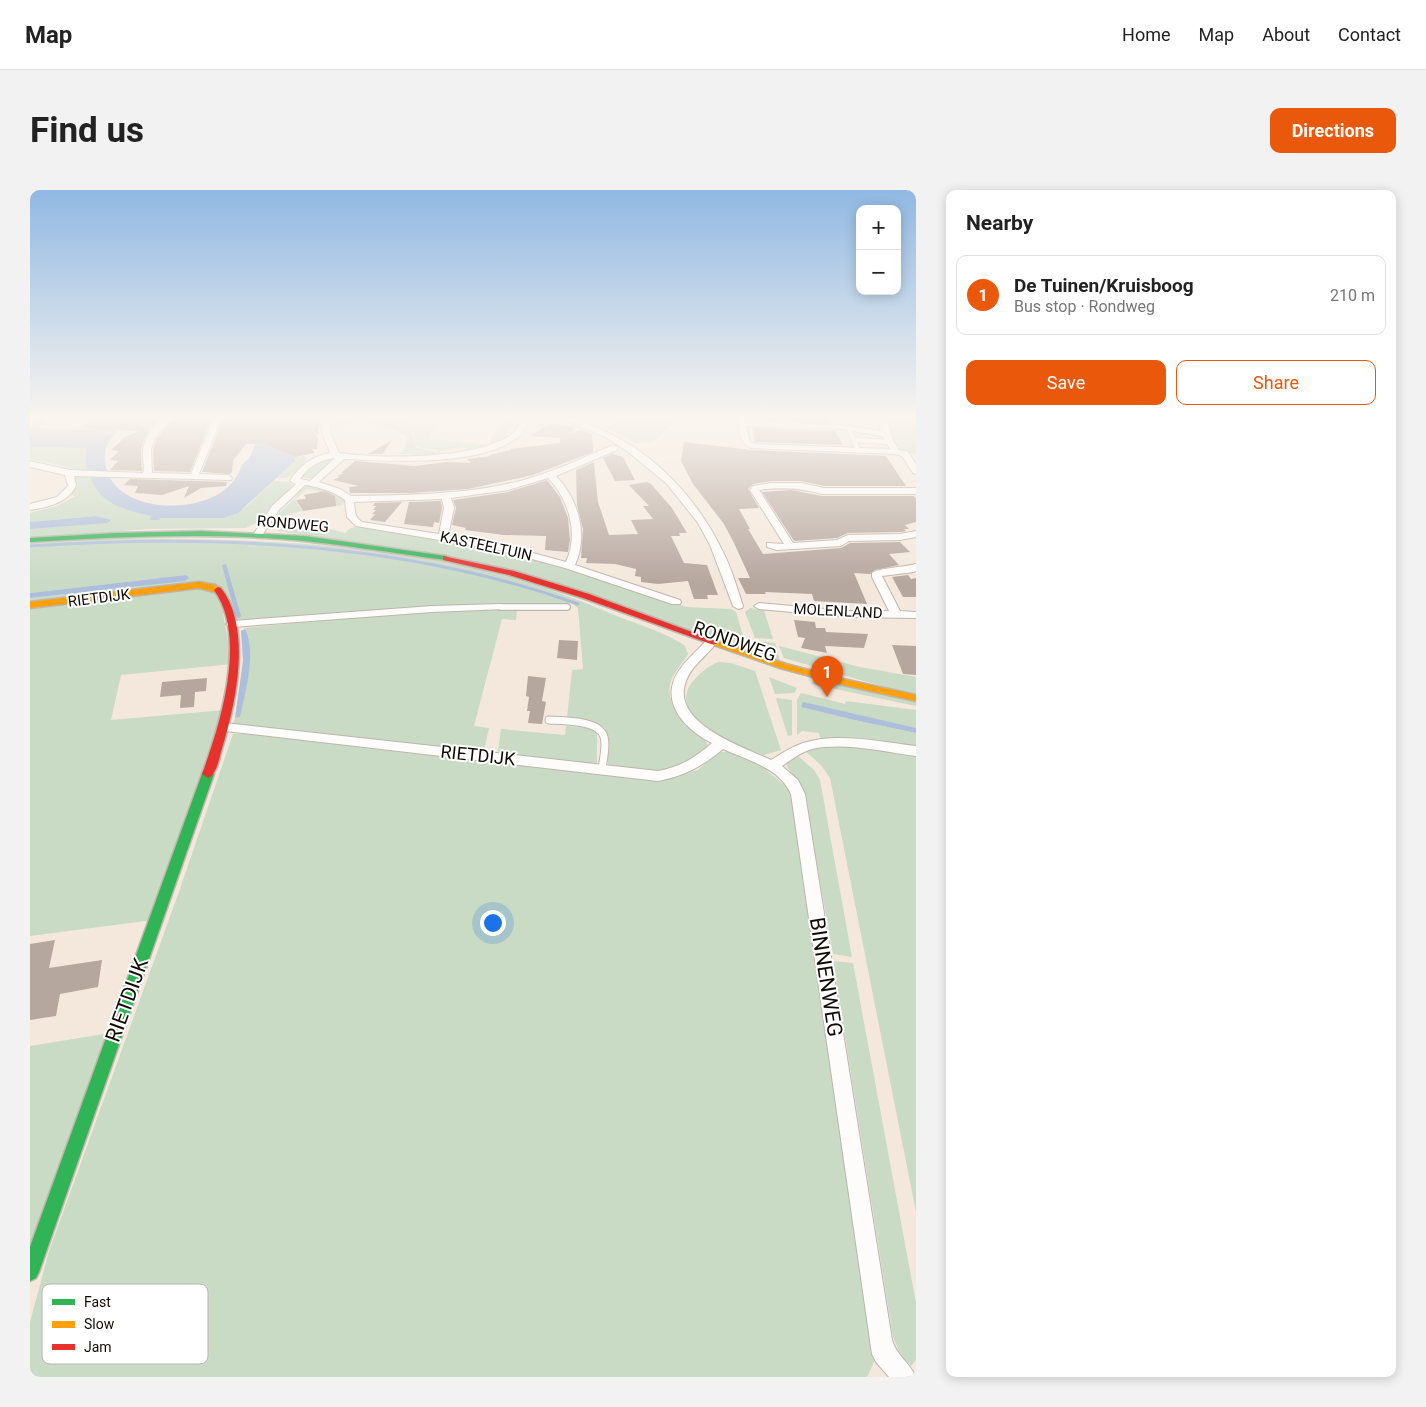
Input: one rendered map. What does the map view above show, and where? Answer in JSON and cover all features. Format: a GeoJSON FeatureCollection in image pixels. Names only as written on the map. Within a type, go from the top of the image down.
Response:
{"type":"FeatureCollection","features":[{"type":"Feature","properties":{"kind":"main road","name":"RONDWEG"},"geometry":{"type":"LineString","coordinates":[[30,540],[137,533],[258,535],[330,542],[450,559],[511,573],[549,585],[812,686],[916,708]]}},
{"type":"Feature","properties":{"kind":"main road","name":"RIETDIJK"},"geometry":{"type":"LineString","coordinates":[[30,605],[206,585],[216,588],[222,593],[232,624],[235,646],[235,667],[225,728],[30,1272]]}},
{"type":"Feature","properties":{"kind":"main road","name":"RONDWEG"},"geometry":{"type":"LineString","coordinates":[[708,646],[843,682],[916,698]]}},
{"type":"Feature","properties":{"kind":"street"},"geometry":{"type":"LineString","coordinates":[[146,476],[149,472]]}},
{"type":"Feature","properties":{"kind":"street"},"geometry":{"type":"LineString","coordinates":[[194,477],[196,472]]}},
{"type":"Feature","properties":{"kind":"street"},"geometry":{"type":"LineString","coordinates":[[303,482],[306,472]]}},
{"type":"Feature","properties":{"kind":"street"},"geometry":{"type":"LineString","coordinates":[[258,535],[275,508],[315,472]]}},
{"type":"Feature","properties":{"kind":"street"},"geometry":{"type":"LineString","coordinates":[[303,482],[334,490],[349,499],[446,496],[508,487],[556,472]]}},
{"type":"Feature","properties":{"kind":"street"},"geometry":{"type":"LineString","coordinates":[[657,472],[678,491],[704,526],[716,546],[738,606]]}},
{"type":"Feature","properties":{"kind":"street"},"geometry":{"type":"LineString","coordinates":[[30,507],[41,506],[64,497],[72,486],[69,478],[70,473],[228,478]]}},
{"type":"Feature","properties":{"kind":"street"},"geometry":{"type":"LineString","coordinates":[[550,475],[564,492],[574,520],[576,548],[569,566]]}},
{"type":"Feature","properties":{"kind":"street"},"geometry":{"type":"LineString","coordinates":[[790,546],[754,490],[756,488],[810,486],[819,488],[822,491],[907,491]]}},
{"type":"Feature","properties":{"kind":"street"},"geometry":{"type":"LineString","coordinates":[[443,536],[449,508],[446,496]]}},
{"type":"Feature","properties":{"kind":"street","name":"KASTEELTUIN"},"geometry":{"type":"LineString","coordinates":[[349,499],[350,516],[353,521],[359,524],[443,536],[500,547],[569,566],[676,602]]}},
{"type":"Feature","properties":{"kind":"street"},"geometry":{"type":"LineString","coordinates":[[770,545],[840,544],[842,540],[848,538],[914,538]]}},
{"type":"Feature","properties":{"kind":"street"},"geometry":{"type":"LineString","coordinates":[[896,614],[877,577],[877,573],[910,570],[916,567]]}},
{"type":"Feature","properties":{"kind":"street","name":"MOLENLAND"},"geometry":{"type":"LineString","coordinates":[[759,606],[847,614],[916,614]]}},
{"type":"Feature","properties":{"kind":"street"},"geometry":{"type":"LineString","coordinates":[[232,624],[432,609],[501,607]]}},
{"type":"Feature","properties":{"kind":"street","name":"BINNENWEG"},"geometry":{"type":"LineString","coordinates":[[708,646],[679,682],[679,704],[687,717],[701,730],[722,743],[771,766],[793,782],[798,794],[881,1340],[884,1354],[904,1377]]}},
{"type":"Feature","properties":{"kind":"street","name":"RIETDIJK"},"geometry":{"type":"LineString","coordinates":[[225,728],[658,776],[691,768],[722,743]]}},
{"type":"Feature","properties":{"kind":"street"},"geometry":{"type":"LineString","coordinates":[[771,766],[811,745],[832,743],[916,751]]}},
{"type":"Feature","properties":{"kind":"lane"},"geometry":{"type":"LineString","coordinates":[[501,607],[567,607]]}},
{"type":"Feature","properties":{"kind":"lane"},"geometry":{"type":"LineString","coordinates":[[549,720],[591,724],[600,728],[604,734],[602,769]]}},
{"type":"Feature","properties":{"kind":"green space"},"geometry":{"type":"Polygon","coordinates":[[[283,472],[294,472],[288,478],[277,478],[283,472]]]}},
{"type":"Feature","properties":{"kind":"green space"},"geometry":{"type":"Polygon","coordinates":[[[304,472],[323,472],[316,479],[299,477],[304,472]]]}},
{"type":"Feature","properties":{"kind":"green space"},"geometry":{"type":"Polygon","coordinates":[[[90,476],[99,492],[106,498],[133,511],[151,516],[151,520],[230,516],[247,506],[274,481],[288,482],[293,485],[256,523],[246,528],[149,529],[30,538],[30,529],[112,521],[96,516],[30,522],[30,513],[57,506],[76,496],[68,495],[73,477],[90,476]]]}},
{"type":"Feature","properties":{"kind":"green space"},"geometry":{"type":"Polygon","coordinates":[[[306,486],[328,489],[347,502],[336,506],[331,493],[321,494],[319,491],[306,489],[295,500],[302,511],[283,516],[345,533],[357,526],[495,548],[561,564],[686,607],[731,609],[736,612],[748,653],[444,555],[278,531],[274,525],[277,515],[295,498],[294,495],[306,486]]]}},
{"type":"Feature","properties":{"kind":"green space"},"geometry":{"type":"Polygon","coordinates":[[[107,538],[283,542],[371,550],[478,568],[556,592],[660,633],[685,646],[688,654],[673,676],[669,692],[677,712],[703,737],[708,747],[699,757],[677,768],[650,771],[612,768],[608,764],[608,736],[605,728],[592,721],[567,718],[572,670],[583,669],[578,608],[571,603],[444,606],[240,621],[236,620],[220,587],[30,604],[30,598],[187,580],[186,575],[30,593],[30,543],[107,538]]]}},
{"type":"Feature","properties":{"kind":"green space"},"geometry":{"type":"Polygon","coordinates":[[[206,587],[220,596],[232,664],[121,675],[111,720],[225,710],[153,920],[30,936],[30,608],[206,587]]]}},
{"type":"Feature","properties":{"kind":"green space"},"geometry":{"type":"Polygon","coordinates":[[[750,608],[764,610],[773,639],[755,638],[745,612],[750,608]]]}},
{"type":"Feature","properties":{"kind":"green space"},"geometry":{"type":"Polygon","coordinates":[[[517,609],[516,620],[502,619],[474,726],[489,728],[484,751],[479,753],[237,726],[233,723],[235,718],[240,717],[249,671],[250,646],[244,628],[415,612],[517,609]]]}},
{"type":"Feature","properties":{"kind":"green space"},"geometry":{"type":"Polygon","coordinates":[[[756,642],[775,643],[780,660],[761,656],[756,642]]]}},
{"type":"Feature","properties":{"kind":"green space"},"geometry":{"type":"Polygon","coordinates":[[[779,646],[860,667],[916,677],[916,696],[784,658],[779,646]]]}},
{"type":"Feature","properties":{"kind":"green space"},"geometry":{"type":"Polygon","coordinates":[[[718,662],[731,663],[755,671],[781,750],[760,756],[708,729],[696,719],[689,708],[686,696],[691,684],[697,677],[718,662]]]}},
{"type":"Feature","properties":{"kind":"green space"},"geometry":{"type":"Polygon","coordinates":[[[769,677],[797,688],[794,693],[775,694],[769,677]]]}},
{"type":"Feature","properties":{"kind":"green space"},"geometry":{"type":"Polygon","coordinates":[[[814,677],[916,700],[916,706],[812,684],[814,677]]]}},
{"type":"Feature","properties":{"kind":"green space"},"geometry":{"type":"Polygon","coordinates":[[[801,693],[845,704],[846,701],[916,710],[916,728],[801,707],[916,733],[916,748],[821,740],[819,733],[802,731],[797,735],[797,700],[801,693]]]}},
{"type":"Feature","properties":{"kind":"green space"},"geometry":{"type":"Polygon","coordinates":[[[777,698],[792,700],[792,735],[788,736],[777,698]]]}},
{"type":"Feature","properties":{"kind":"green space"},"geometry":{"type":"Polygon","coordinates":[[[566,726],[592,728],[597,732],[597,763],[591,765],[502,756],[498,752],[501,729],[565,735],[566,726]]]}},
{"type":"Feature","properties":{"kind":"green space"},"geometry":{"type":"Polygon","coordinates":[[[233,734],[249,734],[665,779],[698,770],[717,752],[729,752],[761,766],[788,788],[793,807],[875,1360],[867,1377],[30,1377],[30,1322],[49,1251],[180,889],[233,734]]]}},
{"type":"Feature","properties":{"kind":"green space"},"geometry":{"type":"Polygon","coordinates":[[[819,746],[916,754],[916,1212],[830,778],[821,765],[805,751],[819,746]]]}},
{"type":"Feature","properties":{"kind":"green space"},"geometry":{"type":"Polygon","coordinates":[[[798,756],[814,770],[820,780],[852,957],[833,954],[804,793],[800,783],[789,770],[786,762],[798,756]]]}},
{"type":"Feature","properties":{"kind":"green space"},"geometry":{"type":"Polygon","coordinates":[[[833,961],[853,963],[916,1303],[916,1360],[911,1366],[901,1355],[893,1337],[833,961]]]}},
{"type":"Feature","properties":{"kind":"green space"},"geometry":{"type":"Polygon","coordinates":[[[110,1033],[30,1260],[30,1046],[110,1033]]]}},
{"type":"Feature","properties":{"kind":"water"},"geometry":{"type":"Polygon","coordinates":[[[89,472],[108,472],[119,488],[135,499],[155,504],[176,505],[198,502],[217,495],[231,484],[238,472],[283,472],[238,513],[223,518],[161,518],[159,520],[150,520],[151,516],[127,510],[108,501],[95,486],[89,472]]]}},
{"type":"Feature","properties":{"kind":"water"},"geometry":{"type":"Polygon","coordinates":[[[96,516],[112,520],[107,523],[30,529],[30,522],[96,516]]]}},
{"type":"Feature","properties":{"kind":"water"},"geometry":{"type":"Polygon","coordinates":[[[226,564],[241,616],[239,618],[236,617],[222,565],[226,564]]]}},
{"type":"Feature","properties":{"kind":"water"},"geometry":{"type":"Polygon","coordinates":[[[186,575],[189,578],[185,581],[30,598],[30,593],[186,575]]]}},
{"type":"Feature","properties":{"kind":"water"},"geometry":{"type":"Polygon","coordinates":[[[245,629],[250,648],[249,672],[240,717],[235,718],[243,661],[241,631],[245,629]]]}},
{"type":"Feature","properties":{"kind":"water"},"geometry":{"type":"Polygon","coordinates":[[[803,702],[916,728],[916,733],[801,707],[803,702]]]}},
{"type":"Feature","properties":{"kind":"building"},"geometry":{"type":"Polygon","coordinates":[[[208,472],[232,472],[230,474],[208,472]]]}},
{"type":"Feature","properties":{"kind":"building"},"geometry":{"type":"Polygon","coordinates":[[[540,472],[468,489],[410,493],[350,493],[349,487],[359,486],[333,480],[344,473],[341,473],[540,472]]]}},
{"type":"Feature","properties":{"kind":"building"},"geometry":{"type":"Polygon","coordinates":[[[576,472],[595,472],[598,502],[609,535],[638,534],[631,520],[653,519],[643,506],[649,506],[629,485],[647,482],[651,484],[672,508],[687,533],[679,533],[680,536],[671,536],[684,563],[707,565],[718,595],[707,595],[708,599],[694,599],[688,581],[658,584],[641,582],[641,577],[635,576],[636,569],[615,564],[586,563],[587,558],[581,558],[583,529],[577,505],[576,472]]]}},
{"type":"Feature","properties":{"kind":"building"},"geometry":{"type":"Polygon","coordinates":[[[611,472],[631,472],[635,480],[615,481],[611,472]]]}},
{"type":"Feature","properties":{"kind":"building"},"geometry":{"type":"Polygon","coordinates":[[[687,472],[897,472],[906,486],[824,486],[801,481],[771,481],[753,484],[748,489],[759,508],[739,509],[763,554],[841,548],[850,543],[900,542],[910,552],[889,554],[899,565],[875,570],[870,574],[854,573],[867,604],[814,601],[812,594],[765,592],[766,594],[746,594],[738,578],[750,578],[734,543],[724,524],[693,484],[687,472]]]}},
{"type":"Feature","properties":{"kind":"building"},"geometry":{"type":"Polygon","coordinates":[[[130,479],[227,482],[226,486],[201,488],[184,498],[189,486],[162,495],[135,493],[138,486],[124,485],[130,479]]]}},
{"type":"Feature","properties":{"kind":"building"},"geometry":{"type":"Polygon","coordinates":[[[547,480],[560,497],[568,518],[570,540],[568,552],[545,550],[546,536],[504,535],[465,530],[466,528],[452,525],[456,508],[453,500],[508,492],[547,480]]]}},
{"type":"Feature","properties":{"kind":"building"},"geometry":{"type":"Polygon","coordinates":[[[791,490],[822,496],[914,496],[916,498],[916,522],[905,525],[909,529],[904,529],[906,531],[902,532],[848,533],[837,538],[794,541],[762,492],[791,490]]]}},
{"type":"Feature","properties":{"kind":"building"},"geometry":{"type":"Polygon","coordinates":[[[325,491],[335,496],[336,506],[303,511],[296,500],[306,499],[304,495],[325,491]]]}},
{"type":"Feature","properties":{"kind":"building"},"geometry":{"type":"Polygon","coordinates":[[[441,501],[442,508],[439,523],[434,522],[433,527],[404,524],[409,502],[441,501]]]}},
{"type":"Feature","properties":{"kind":"building"},"geometry":{"type":"Polygon","coordinates":[[[402,502],[385,522],[370,520],[375,514],[372,514],[376,510],[373,510],[376,506],[373,506],[375,503],[402,502]]]}},
{"type":"Feature","properties":{"kind":"building"},"geometry":{"type":"Polygon","coordinates":[[[908,575],[911,579],[916,578],[916,597],[903,597],[892,577],[908,575]]]}},
{"type":"Feature","properties":{"kind":"building"},"geometry":{"type":"Polygon","coordinates":[[[794,620],[815,622],[816,628],[825,628],[826,632],[868,634],[864,648],[825,646],[827,653],[801,648],[805,638],[798,637],[794,620]]]}},
{"type":"Feature","properties":{"kind":"building"},"geometry":{"type":"Polygon","coordinates":[[[559,640],[578,641],[577,660],[557,658],[559,640]]]}},
{"type":"Feature","properties":{"kind":"building"},"geometry":{"type":"Polygon","coordinates":[[[892,645],[916,646],[916,675],[903,674],[892,645]]]}},
{"type":"Feature","properties":{"kind":"building"},"geometry":{"type":"Polygon","coordinates":[[[528,676],[546,678],[542,701],[546,702],[542,724],[528,723],[530,711],[527,711],[529,697],[526,696],[528,676]]]}},
{"type":"Feature","properties":{"kind":"building"},"geometry":{"type":"Polygon","coordinates":[[[207,678],[206,691],[195,692],[194,707],[180,708],[181,695],[160,697],[162,682],[207,678]]]}},
{"type":"Feature","properties":{"kind":"building"},"geometry":{"type":"Polygon","coordinates":[[[55,940],[49,968],[102,960],[98,987],[60,994],[56,1016],[30,1020],[30,944],[55,940]]]}},
{"type":"Feature","properties":{"kind":"waterway"},"geometry":{"type":"LineString","coordinates":[[30,546],[168,541],[307,547],[377,555],[445,567],[512,583],[578,604]]}},
{"type":"Feature","properties":{"kind":"traffic: fast"},"geometry":{"type":"LineString","coordinates":[[30,540],[144,534],[258,535],[329,541],[446,558]]}},
{"type":"Feature","properties":{"kind":"traffic: fast"},"geometry":{"type":"LineString","coordinates":[[30,1272],[208,774]]}},
{"type":"Feature","properties":{"kind":"traffic: slow"},"geometry":{"type":"LineString","coordinates":[[30,605],[199,585],[218,590]]}},
{"type":"Feature","properties":{"kind":"traffic: slow"},"geometry":{"type":"LineString","coordinates":[[714,642],[783,666],[843,682],[916,698]]}},
{"type":"Feature","properties":{"kind":"traffic: jam"},"geometry":{"type":"LineString","coordinates":[[446,558],[511,573],[586,596],[714,642]]}},
{"type":"Feature","properties":{"kind":"traffic: jam"},"geometry":{"type":"LineString","coordinates":[[208,774],[226,717],[233,678],[233,638],[229,614],[218,590]]}},
{"type":"Feature","properties":{"kind":"place","name":"De Tuinen/Kruisboog"},"geometry":{"type":"Point","coordinates":[827,697]}}]}
